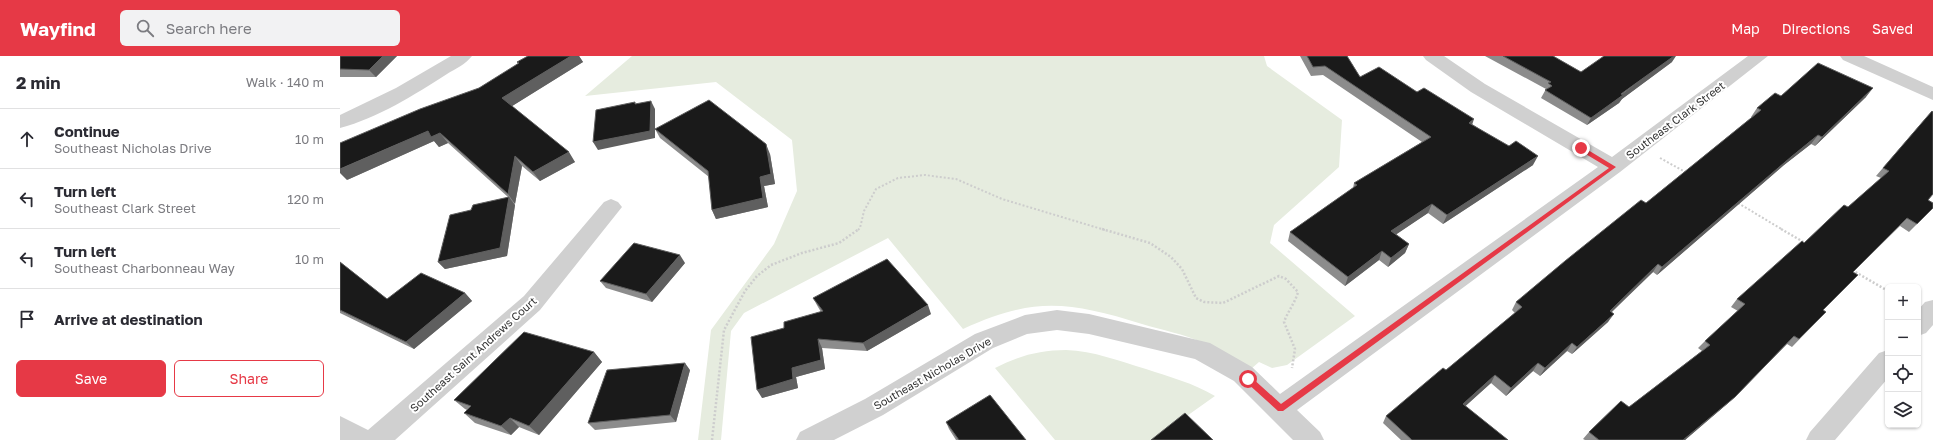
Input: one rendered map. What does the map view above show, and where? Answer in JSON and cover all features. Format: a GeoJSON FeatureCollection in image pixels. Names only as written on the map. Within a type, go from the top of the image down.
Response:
{"type":"FeatureCollection","features":[{"type":"Feature","properties":{"kind":"street"},"geometry":{"type":"LineString","coordinates":[[340,122],[389,100],[424,81],[462,56]]}},
{"type":"Feature","properties":{"kind":"street"},"geometry":{"type":"LineString","coordinates":[[1432,56],[1478,88],[1613,167]]}},
{"type":"Feature","properties":{"kind":"street","name":"Southeast Clark Street"},"geometry":{"type":"LineString","coordinates":[[1280,408],[1613,167],[1759,56]]}},
{"type":"Feature","properties":{"kind":"street"},"geometry":{"type":"LineString","coordinates":[[1849,56],[1933,94]]}},
{"type":"Feature","properties":{"kind":"street","name":"Southeast Saint Andrews Court"},"geometry":{"type":"LineString","coordinates":[[376,440],[532,303],[611,207]]}},
{"type":"Feature","properties":{"kind":"street","name":"Southeast Nicholas Drive"},"geometry":{"type":"LineString","coordinates":[[809,440],[874,407],[984,341],[1025,325],[1057,320],[1089,324],[1201,350],[1243,374],[1280,408],[1311,440]]}},
{"type":"Feature","properties":{"kind":"street"},"geometry":{"type":"LineString","coordinates":[[1819,440],[1885,363]]}},
{"type":"Feature","properties":{"kind":"street"},"geometry":{"type":"LineString","coordinates":[[340,428],[361,440]]}},
{"type":"Feature","properties":{"kind":"path"},"geometry":{"type":"LineString","coordinates":[[1640,146],[1689,174]]}},
{"type":"Feature","properties":{"kind":"path"},"geometry":{"type":"LineString","coordinates":[[712,440],[724,330],[745,291],[757,276],[771,265],[802,253],[839,243],[860,228],[864,211],[876,189],[898,178],[925,175],[956,180],[1002,199],[1150,243],[1171,257],[1182,269],[1196,298],[1204,302],[1223,303],[1279,276],[1286,279],[1298,292],[1296,300],[1289,309],[1284,322],[1295,349],[1295,359],[1280,408]]}},
{"type":"Feature","properties":{"kind":"path"},"geometry":{"type":"LineString","coordinates":[[1737,203],[1812,247]]}},
{"type":"Feature","properties":{"kind":"path"},"geometry":{"type":"LineString","coordinates":[[1847,267],[1885,289]]}},
{"type":"Feature","properties":{"kind":"shaded area"},"geometry":{"type":"Polygon","coordinates":[[[632,56],[1264,56],[1267,66],[1342,120],[1339,167],[1274,225],[1270,243],[1355,316],[1287,365],[1272,368],[1259,362],[1251,369],[1209,346],[1188,337],[1094,311],[1072,307],[1032,307],[1011,311],[988,318],[963,329],[888,238],[744,313],[731,331],[721,440],[698,440],[711,330],[774,244],[797,191],[792,140],[716,82],[585,96],[632,56]]]}},
{"type":"Feature","properties":{"kind":"shaded area"},"geometry":{"type":"Polygon","coordinates":[[[1066,350],[1087,352],[1116,360],[1198,387],[1215,396],[1153,440],[1055,440],[995,368],[1029,354],[1066,350]]]}},
{"type":"Feature","properties":{"kind":"building"},"geometry":{"type":"Polygon","coordinates":[[[340,56],[383,56],[369,70],[340,69],[340,56]]]}},
{"type":"Feature","properties":{"kind":"building"},"geometry":{"type":"Polygon","coordinates":[[[528,56],[571,56],[502,98],[569,152],[533,172],[515,156],[508,194],[440,133],[431,137],[428,131],[340,169],[340,143],[420,109],[479,88],[528,56]]]}},
{"type":"Feature","properties":{"kind":"building"},"geometry":{"type":"Polygon","coordinates":[[[1307,56],[1347,56],[1360,77],[1379,67],[1417,92],[1424,88],[1474,119],[1469,123],[1509,146],[1516,141],[1538,156],[1447,215],[1432,204],[1391,231],[1409,244],[1391,258],[1382,251],[1348,277],[1290,232],[1357,185],[1354,183],[1431,137],[1325,66],[1313,67],[1307,56]]]}},
{"type":"Feature","properties":{"kind":"building"},"geometry":{"type":"Polygon","coordinates":[[[1503,56],[1553,56],[1581,72],[1604,56],[1674,56],[1621,94],[1623,95],[1591,118],[1545,90],[1552,86],[1548,83],[1551,82],[1503,56]]]}},
{"type":"Feature","properties":{"kind":"building"},"geometry":{"type":"Polygon","coordinates":[[[1818,63],[1873,88],[1822,137],[1818,135],[1662,267],[1658,264],[1610,311],[1614,314],[1577,347],[1572,343],[1545,368],[1538,363],[1511,388],[1495,375],[1463,404],[1508,440],[1412,440],[1386,416],[1443,368],[1446,370],[1522,307],[1516,302],[1565,261],[1641,200],[1646,203],[1761,110],[1757,108],[1775,93],[1781,96],[1818,63]]]}},
{"type":"Feature","properties":{"kind":"building"},"geometry":{"type":"Polygon","coordinates":[[[709,100],[766,144],[771,174],[760,177],[763,198],[712,210],[708,171],[655,129],[709,100]]]}},
{"type":"Feature","properties":{"kind":"building"},"geometry":{"type":"Polygon","coordinates":[[[651,101],[650,131],[593,142],[596,110],[635,102],[635,104],[651,101]]]}},
{"type":"Feature","properties":{"kind":"building"},"geometry":{"type":"Polygon","coordinates":[[[1932,111],[1933,194],[1928,200],[1933,203],[1933,208],[1917,224],[1907,218],[1853,272],[1858,275],[1823,310],[1826,312],[1799,339],[1794,336],[1735,397],[1683,440],[1599,440],[1589,432],[1621,401],[1629,407],[1710,345],[1705,341],[1745,304],[1737,299],[1802,241],[1804,243],[1844,205],[1848,207],[1889,171],[1883,168],[1932,111]]]}},
{"type":"Feature","properties":{"kind":"building"},"geometry":{"type":"Polygon","coordinates":[[[509,197],[500,248],[438,262],[450,215],[471,210],[473,205],[509,197]]]}},
{"type":"Feature","properties":{"kind":"building"},"geometry":{"type":"Polygon","coordinates":[[[634,243],[680,255],[646,294],[600,281],[634,243]]]}},
{"type":"Feature","properties":{"kind":"building"},"geometry":{"type":"Polygon","coordinates":[[[887,259],[928,305],[863,343],[818,339],[821,360],[792,368],[793,379],[757,390],[751,337],[784,328],[784,322],[823,311],[813,298],[887,259]]]}},
{"type":"Feature","properties":{"kind":"building"},"geometry":{"type":"Polygon","coordinates":[[[340,262],[387,299],[421,273],[465,293],[406,342],[340,310],[340,262]]]}},
{"type":"Feature","properties":{"kind":"building"},"geometry":{"type":"Polygon","coordinates":[[[524,332],[594,352],[529,426],[510,418],[501,426],[464,413],[471,406],[454,400],[524,332]]]}},
{"type":"Feature","properties":{"kind":"building"},"geometry":{"type":"Polygon","coordinates":[[[685,363],[670,415],[588,423],[607,370],[685,363]]]}},
{"type":"Feature","properties":{"kind":"building"},"geometry":{"type":"Polygon","coordinates":[[[990,395],[1026,440],[959,440],[946,422],[990,395]]]}},
{"type":"Feature","properties":{"kind":"building"},"geometry":{"type":"Polygon","coordinates":[[[1185,413],[1213,440],[1151,440],[1185,413]]]}},
{"type":"Feature","properties":{"kind":"route"},"geometry":{"type":"LineString","coordinates":[[1248,379],[1280,408],[1613,167],[1581,148]]}}]}
